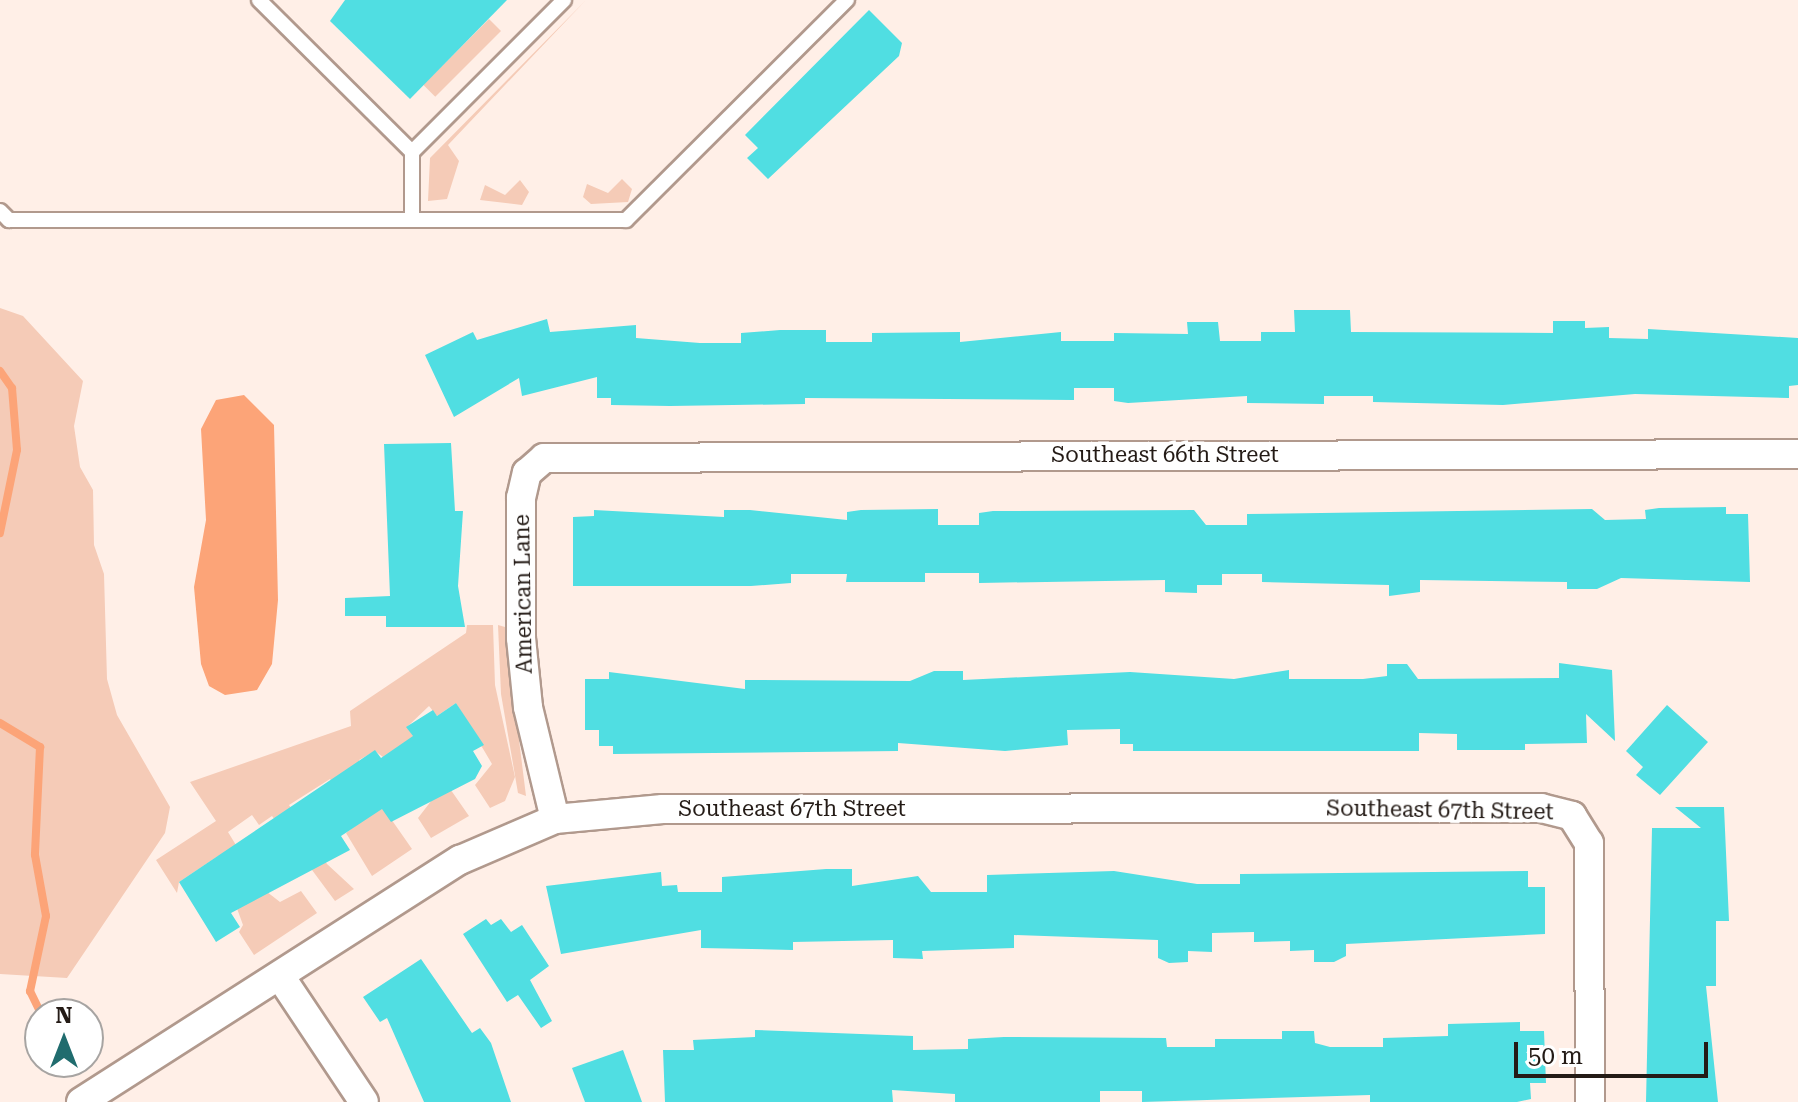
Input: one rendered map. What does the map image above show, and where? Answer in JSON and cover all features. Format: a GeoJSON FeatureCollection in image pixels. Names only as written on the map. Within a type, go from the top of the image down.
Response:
{"type":"FeatureCollection","features":[{"type":"Feature","properties":{"kind":"street","name":"Southeast 66th Street"},"geometry":{"type":"LineString","coordinates":[[533,464],[561,457],[1798,454]]}},
{"type":"Feature","properties":{"kind":"street","name":"American Lane"},"geometry":{"type":"LineString","coordinates":[[533,464],[521,498],[522,664],[555,819]]}},
{"type":"Feature","properties":{"kind":"street","name":"Southeast 67th Street"},"geometry":{"type":"LineString","coordinates":[[81,1102],[460,860],[555,819],[651,809],[1541,808],[1580,823],[1590,862],[1590,1102]]}},
{"type":"Feature","properties":{"kind":"street"},"geometry":{"type":"LineString","coordinates":[[280,976],[364,1102]]}},
{"type":"Feature","properties":{"kind":"lane"},"geometry":{"type":"LineString","coordinates":[[259,0],[412,152]]}},
{"type":"Feature","properties":{"kind":"lane"},"geometry":{"type":"LineString","coordinates":[[412,220],[412,152],[564,0]]}},
{"type":"Feature","properties":{"kind":"lane"},"geometry":{"type":"LineString","coordinates":[[0,211],[9,220],[626,220],[847,0]]}},
{"type":"Feature","properties":{"kind":"shaded area"},"geometry":{"type":"Polygon","coordinates":[[[586,0],[448,145],[459,161],[447,199],[428,201],[430,158],[586,0]]]}},
{"type":"Feature","properties":{"kind":"shaded area"},"geometry":{"type":"Polygon","coordinates":[[[489,19],[501,31],[435,97],[423,85],[489,19]]]}},
{"type":"Feature","properties":{"kind":"shaded area"},"geometry":{"type":"Polygon","coordinates":[[[622,179],[632,189],[628,202],[591,204],[583,197],[587,184],[608,193],[622,179]]]}},
{"type":"Feature","properties":{"kind":"shaded area"},"geometry":{"type":"Polygon","coordinates":[[[520,180],[529,192],[522,205],[480,200],[485,185],[505,195],[520,180]]]}},
{"type":"Feature","properties":{"kind":"shaded area"},"geometry":{"type":"Polygon","coordinates":[[[0,308],[23,316],[83,381],[74,426],[80,467],[93,490],[94,545],[104,574],[107,679],[117,715],[170,807],[165,833],[67,978],[0,974],[0,308]]]}},
{"type":"Feature","properties":{"kind":"shaded area"},"geometry":{"type":"Polygon","coordinates":[[[244,395],[274,425],[278,600],[272,664],[257,690],[225,695],[209,686],[201,664],[194,587],[206,520],[201,429],[216,400],[244,395]]]}},
{"type":"Feature","properties":{"kind":"shaded area"},"geometry":{"type":"Polygon","coordinates":[[[467,625],[493,625],[495,685],[515,777],[505,801],[490,808],[475,785],[492,764],[456,703],[437,716],[429,706],[407,727],[469,816],[431,838],[418,818],[435,796],[375,751],[359,760],[359,773],[412,849],[372,876],[346,833],[359,823],[330,779],[289,805],[327,864],[354,889],[335,901],[272,816],[259,825],[252,815],[228,832],[262,888],[280,902],[301,891],[317,913],[254,955],[239,932],[243,925],[218,856],[179,882],[177,893],[156,860],[216,821],[190,782],[351,726],[350,711],[466,633],[467,625]]]}},
{"type":"Feature","properties":{"kind":"shaded area"},"geometry":{"type":"Polygon","coordinates":[[[498,625],[505,627],[526,796],[518,793],[501,694],[498,625]]]}},
{"type":"Feature","properties":{"kind":"building"},"geometry":{"type":"Polygon","coordinates":[[[345,0],[507,0],[410,99],[330,21],[345,0]]]}},
{"type":"Feature","properties":{"kind":"building"},"geometry":{"type":"Polygon","coordinates":[[[869,10],[902,43],[899,56],[768,179],[747,158],[758,148],[745,135],[869,10]]]}},
{"type":"Feature","properties":{"kind":"building"},"geometry":{"type":"Polygon","coordinates":[[[1294,310],[1350,310],[1351,332],[1553,333],[1553,321],[1585,321],[1585,328],[1609,327],[1609,338],[1648,339],[1648,329],[1798,338],[1798,385],[1789,386],[1789,398],[1635,394],[1503,405],[1373,402],[1373,396],[1324,396],[1324,404],[1247,403],[1247,396],[1128,403],[1114,401],[1114,388],[1074,388],[1074,400],[805,398],[805,404],[670,406],[611,405],[611,398],[597,398],[597,377],[522,396],[519,378],[454,417],[425,355],[473,332],[477,340],[547,319],[550,332],[636,325],[636,338],[700,343],[741,343],[741,333],[780,330],[826,330],[826,342],[872,342],[872,333],[960,332],[960,342],[1061,332],[1061,341],[1114,341],[1114,333],[1188,334],[1187,322],[1218,322],[1220,341],[1261,341],[1261,332],[1295,332],[1294,310]]]}},
{"type":"Feature","properties":{"kind":"building"},"geometry":{"type":"Polygon","coordinates":[[[451,443],[455,511],[463,511],[458,586],[465,627],[386,627],[386,616],[345,616],[345,598],[390,596],[384,444],[451,443]]]}},
{"type":"Feature","properties":{"kind":"building"},"geometry":{"type":"Polygon","coordinates":[[[1726,507],[1726,514],[1748,514],[1750,582],[1621,578],[1597,589],[1567,589],[1567,582],[1420,580],[1420,592],[1389,596],[1389,585],[1262,582],[1262,574],[1222,574],[1222,585],[1197,585],[1197,593],[1165,592],[1165,580],[979,583],[979,573],[925,573],[925,582],[846,582],[847,574],[791,574],[791,583],[751,586],[573,586],[573,517],[594,516],[594,510],[724,517],[724,510],[750,510],[847,520],[847,512],[861,510],[938,509],[938,525],[979,525],[979,513],[993,511],[1194,510],[1206,525],[1247,525],[1247,514],[1592,509],[1605,520],[1646,519],[1645,510],[1659,508],[1726,507]]]}},
{"type":"Feature","properties":{"kind":"building"},"geometry":{"type":"Polygon","coordinates":[[[1559,663],[1612,670],[1615,741],[1586,714],[1587,743],[1525,744],[1525,750],[1457,750],[1457,734],[1419,733],[1419,751],[1133,751],[1133,744],[1120,744],[1120,729],[1067,730],[1068,745],[1005,751],[898,743],[898,751],[613,754],[613,746],[599,746],[599,730],[585,730],[585,679],[609,679],[609,672],[745,689],[745,680],[910,681],[934,671],[963,671],[963,680],[1130,672],[1234,679],[1289,670],[1289,679],[1363,679],[1387,676],[1387,664],[1407,664],[1418,679],[1559,678],[1559,663]]]}},
{"type":"Feature","properties":{"kind":"building"},"geometry":{"type":"Polygon","coordinates":[[[456,703],[484,745],[473,751],[482,766],[475,779],[391,822],[382,809],[341,836],[350,850],[231,913],[240,927],[216,942],[179,882],[375,750],[381,758],[413,736],[406,727],[433,710],[437,716],[456,703]]]}},
{"type":"Feature","properties":{"kind":"building"},"geometry":{"type":"Polygon","coordinates":[[[1667,705],[1708,742],[1660,795],[1636,775],[1643,767],[1626,751],[1667,705]]]}},
{"type":"Feature","properties":{"kind":"building"},"geometry":{"type":"Polygon","coordinates":[[[1675,807],[1724,807],[1729,921],[1716,921],[1716,986],[1706,986],[1718,1102],[1646,1102],[1652,828],[1701,828],[1675,807]]]}},
{"type":"Feature","properties":{"kind":"building"},"geometry":{"type":"Polygon","coordinates":[[[852,869],[852,886],[918,876],[931,892],[987,892],[987,875],[1114,871],[1197,884],[1240,884],[1240,874],[1528,871],[1528,887],[1545,887],[1545,934],[1346,944],[1346,956],[1334,962],[1314,962],[1314,950],[1290,951],[1290,941],[1254,942],[1254,932],[1212,933],[1212,952],[1188,951],[1188,962],[1169,963],[1158,958],[1158,940],[1014,935],[1014,948],[922,951],[923,959],[893,958],[893,940],[793,942],[793,950],[701,948],[701,930],[561,954],[546,886],[661,872],[662,886],[677,885],[678,892],[722,892],[722,877],[852,869]]]}},
{"type":"Feature","properties":{"kind":"building"},"geometry":{"type":"Polygon","coordinates":[[[486,919],[491,925],[501,919],[511,932],[522,925],[549,966],[530,980],[552,1021],[541,1028],[518,995],[507,1002],[463,934],[486,919]]]}},
{"type":"Feature","properties":{"kind":"building"},"geometry":{"type":"Polygon","coordinates":[[[421,959],[472,1033],[480,1028],[491,1043],[511,1102],[424,1102],[387,1018],[380,1022],[363,997],[421,959]]]}},
{"type":"Feature","properties":{"kind":"building"},"geometry":{"type":"Polygon","coordinates":[[[1520,1022],[1520,1031],[1544,1031],[1546,1083],[1530,1083],[1531,1099],[1517,1102],[1370,1102],[1370,1095],[1142,1102],[1142,1091],[1100,1091],[1100,1102],[955,1102],[955,1094],[892,1090],[893,1102],[665,1102],[663,1050],[694,1050],[693,1040],[755,1037],[755,1030],[913,1036],[913,1050],[968,1049],[968,1039],[1004,1037],[1166,1038],[1167,1047],[1215,1047],[1215,1039],[1282,1039],[1282,1031],[1314,1031],[1315,1043],[1330,1047],[1383,1047],[1383,1038],[1448,1036],[1448,1024],[1520,1022]]]}},
{"type":"Feature","properties":{"kind":"building"},"geometry":{"type":"Polygon","coordinates":[[[623,1050],[642,1102],[585,1102],[572,1068],[623,1050]]]}},
{"type":"Feature","properties":{"kind":"waterway"},"geometry":{"type":"LineString","coordinates":[[0,371],[12,388],[17,450],[0,533]]}},
{"type":"Feature","properties":{"kind":"waterway"},"geometry":{"type":"LineString","coordinates":[[0,723],[40,747],[35,855],[46,916],[30,991],[33,998]]}}]}
